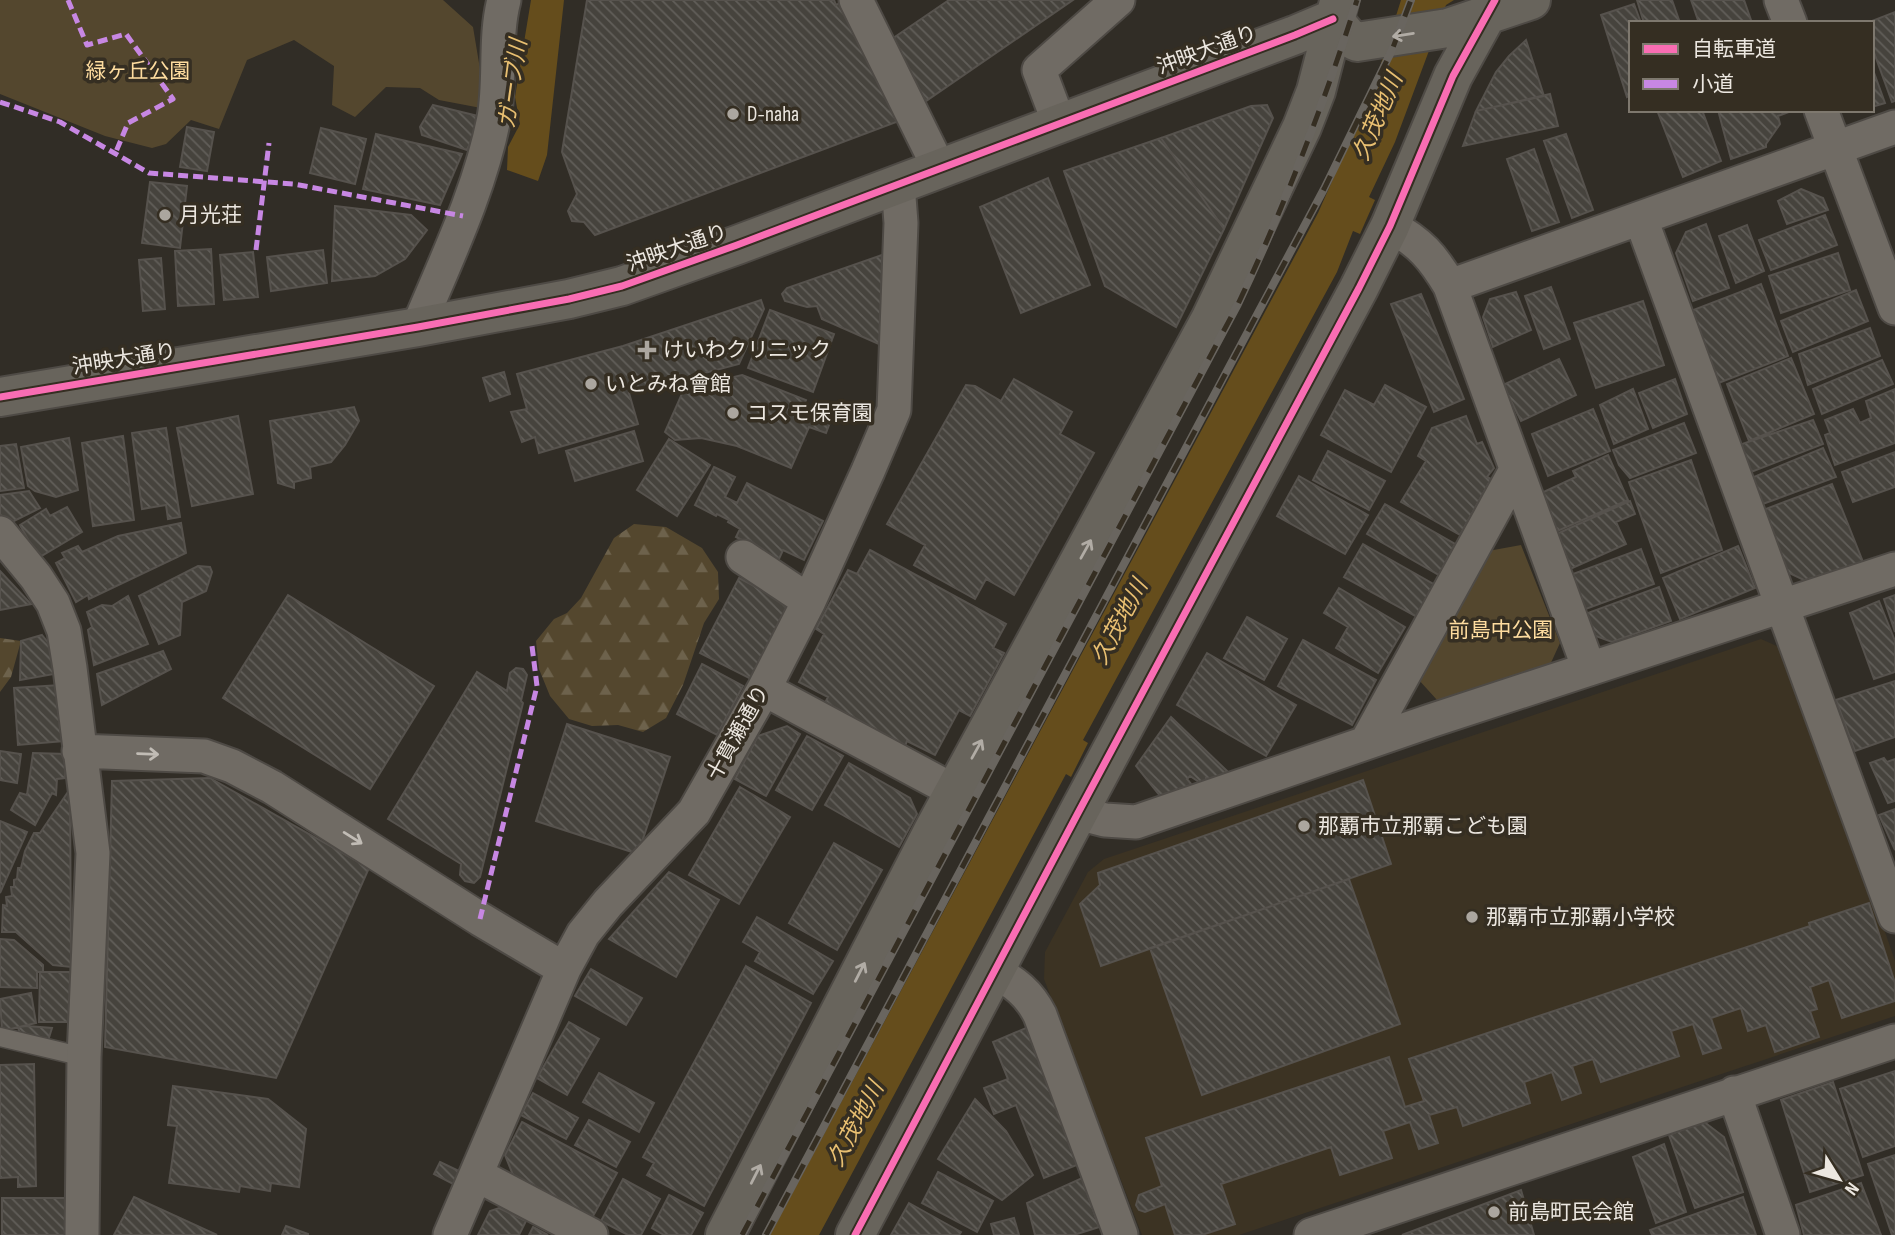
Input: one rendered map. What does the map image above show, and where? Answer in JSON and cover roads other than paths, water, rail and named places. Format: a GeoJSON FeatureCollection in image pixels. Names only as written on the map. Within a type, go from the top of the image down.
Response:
{"type":"FeatureCollection","features":[{"type":"Feature","properties":{"kind":"street"},"geometry":{"type":"LineString","coordinates":[[418,327],[487,150],[494,115],[504,0]]}},
{"type":"Feature","properties":{"kind":"street"},"geometry":{"type":"LineString","coordinates":[[856,0],[939,168]]}},
{"type":"Feature","properties":{"kind":"street"},"geometry":{"type":"LineString","coordinates":[[1059,123],[1039,70],[1118,0]]}},
{"type":"Feature","properties":{"kind":"street","name":"沖映大通り"},"geometry":{"type":"LineString","coordinates":[[0,397],[418,327],[569,299],[622,286],[737,246],[1344,15],[1448,28],[1491,8],[1531,0]]}},
{"type":"Feature","properties":{"kind":"street"},"geometry":{"type":"LineString","coordinates":[[1782,0],[1789,21]]}},
{"type":"Feature","properties":{"kind":"street"},"geometry":{"type":"LineString","coordinates":[[855,1235],[1390,226],[1453,76],[1491,8]]}},
{"type":"Feature","properties":{"kind":"street"},"geometry":{"type":"LineString","coordinates":[[725,1235],[954,791],[1211,318],[1302,127],[1344,15]]}},
{"type":"Feature","properties":{"kind":"street"},"geometry":{"type":"LineString","coordinates":[[1822,112],[1895,308]]}},
{"type":"Feature","properties":{"kind":"street"},"geometry":{"type":"LineString","coordinates":[[1450,286],[1895,127]]}},
{"type":"Feature","properties":{"kind":"street","name":"十貫瀬通り"},"geometry":{"type":"LineString","coordinates":[[450,1235],[564,969],[583,934],[608,903],[694,812],[764,689],[809,601],[894,410],[901,223],[898,184]]}},
{"type":"Feature","properties":{"kind":"street"},"geometry":{"type":"LineString","coordinates":[[1641,219],[1895,916]]}},
{"type":"Feature","properties":{"kind":"street"},"geometry":{"type":"LineString","coordinates":[[1390,226],[1413,238],[1435,260],[1450,286],[1589,669]]}},
{"type":"Feature","properties":{"kind":"street"},"geometry":{"type":"LineString","coordinates":[[1366,743],[1516,470]]}},
{"type":"Feature","properties":{"kind":"street"},"geometry":{"type":"LineString","coordinates":[[0,533],[36,577],[53,603],[64,631],[71,668],[93,852],[84,1057],[82,1235]]}},
{"type":"Feature","properties":{"kind":"street"},"geometry":{"type":"LineString","coordinates":[[743,557],[809,601]]}},
{"type":"Feature","properties":{"kind":"street"},"geometry":{"type":"LineString","coordinates":[[1078,813],[1105,820],[1136,822],[1366,743],[1895,569]]}},
{"type":"Feature","properties":{"kind":"street"},"geometry":{"type":"LineString","coordinates":[[764,689],[954,791]]}},
{"type":"Feature","properties":{"kind":"street"},"geometry":{"type":"LineString","coordinates":[[79,751],[204,756],[232,765],[272,787],[564,969]]}},
{"type":"Feature","properties":{"kind":"street"},"geometry":{"type":"LineString","coordinates":[[994,971],[1016,984],[1031,999],[1040,1015],[1121,1235]]}},
{"type":"Feature","properties":{"kind":"street"},"geometry":{"type":"LineString","coordinates":[[1331,1232],[1734,1093],[1895,1041]]}},
{"type":"Feature","properties":{"kind":"street"},"geometry":{"type":"LineString","coordinates":[[1734,1093],[1783,1235]]}},
{"type":"Feature","properties":{"kind":"street"},"geometry":{"type":"LineString","coordinates":[[477,1175],[591,1235]]}},
{"type":"Feature","properties":{"kind":"lane"},"geometry":{"type":"LineString","coordinates":[[0,1037],[84,1057]]}},
{"type":"Feature","properties":{"kind":"water"},"geometry":{"type":"Polygon","coordinates":[[[531,0],[564,0],[547,155],[538,181],[507,170],[508,147],[520,124],[515,97],[531,0]]]}},
{"type":"Feature","properties":{"kind":"water","name":"久茂地川"},"geometry":{"type":"Polygon","coordinates":[[[1401,0],[1454,0],[1446,5],[1395,142],[1369,197],[1375,200],[1360,234],[1353,231],[1337,272],[1083,740],[1088,743],[1071,777],[1066,774],[819,1235],[770,1235],[1318,213],[1373,89],[1401,0]]]}},
{"type":"Feature","properties":{"kind":"railway"},"geometry":{"type":"LineString","coordinates":[[742,1235],[1238,304],[1303,154],[1357,0]]}},
{"type":"Feature","properties":{"kind":"railway"},"geometry":{"type":"LineString","coordinates":[[766,1235],[1324,189],[1392,50],[1411,0]]}},
{"type":"Feature","properties":{"kind":"place","name":"D-naha"},"geometry":{"type":"Point","coordinates":[733,114]}},
{"type":"Feature","properties":{"kind":"place","name":"月光荘"},"geometry":{"type":"Point","coordinates":[165,215]}},
{"type":"Feature","properties":{"kind":"place","name":"けいわクリニック"},"geometry":{"type":"Point","coordinates":[647,350]}},
{"type":"Feature","properties":{"kind":"place","name":"いとみね會館"},"geometry":{"type":"Point","coordinates":[591,384]}},
{"type":"Feature","properties":{"kind":"place","name":"コスモ保育園"},"geometry":{"type":"Point","coordinates":[733,413]}},
{"type":"Feature","properties":{"kind":"place","name":"那覇市立那覇こども園"},"geometry":{"type":"Point","coordinates":[1304,826]}},
{"type":"Feature","properties":{"kind":"place","name":"那覇市立那覇小学校"},"geometry":{"type":"Point","coordinates":[1472,917]}},
{"type":"Feature","properties":{"kind":"place","name":"前島町民会館"},"geometry":{"type":"Point","coordinates":[1494,1212]}},
{"type":"Feature","properties":{"kind":"park label","name":"緑ヶ丘公園"},"geometry":{"type":"Point","coordinates":[138,71]}},
{"type":"Feature","properties":{"kind":"park label","name":"前島中公園"},"geometry":{"type":"Point","coordinates":[1501,630]}},
{"type":"Feature","properties":{"kind":"water label","name":"ガーブ川"},"geometry":{"type":"Point","coordinates":[513,84]}}]}
